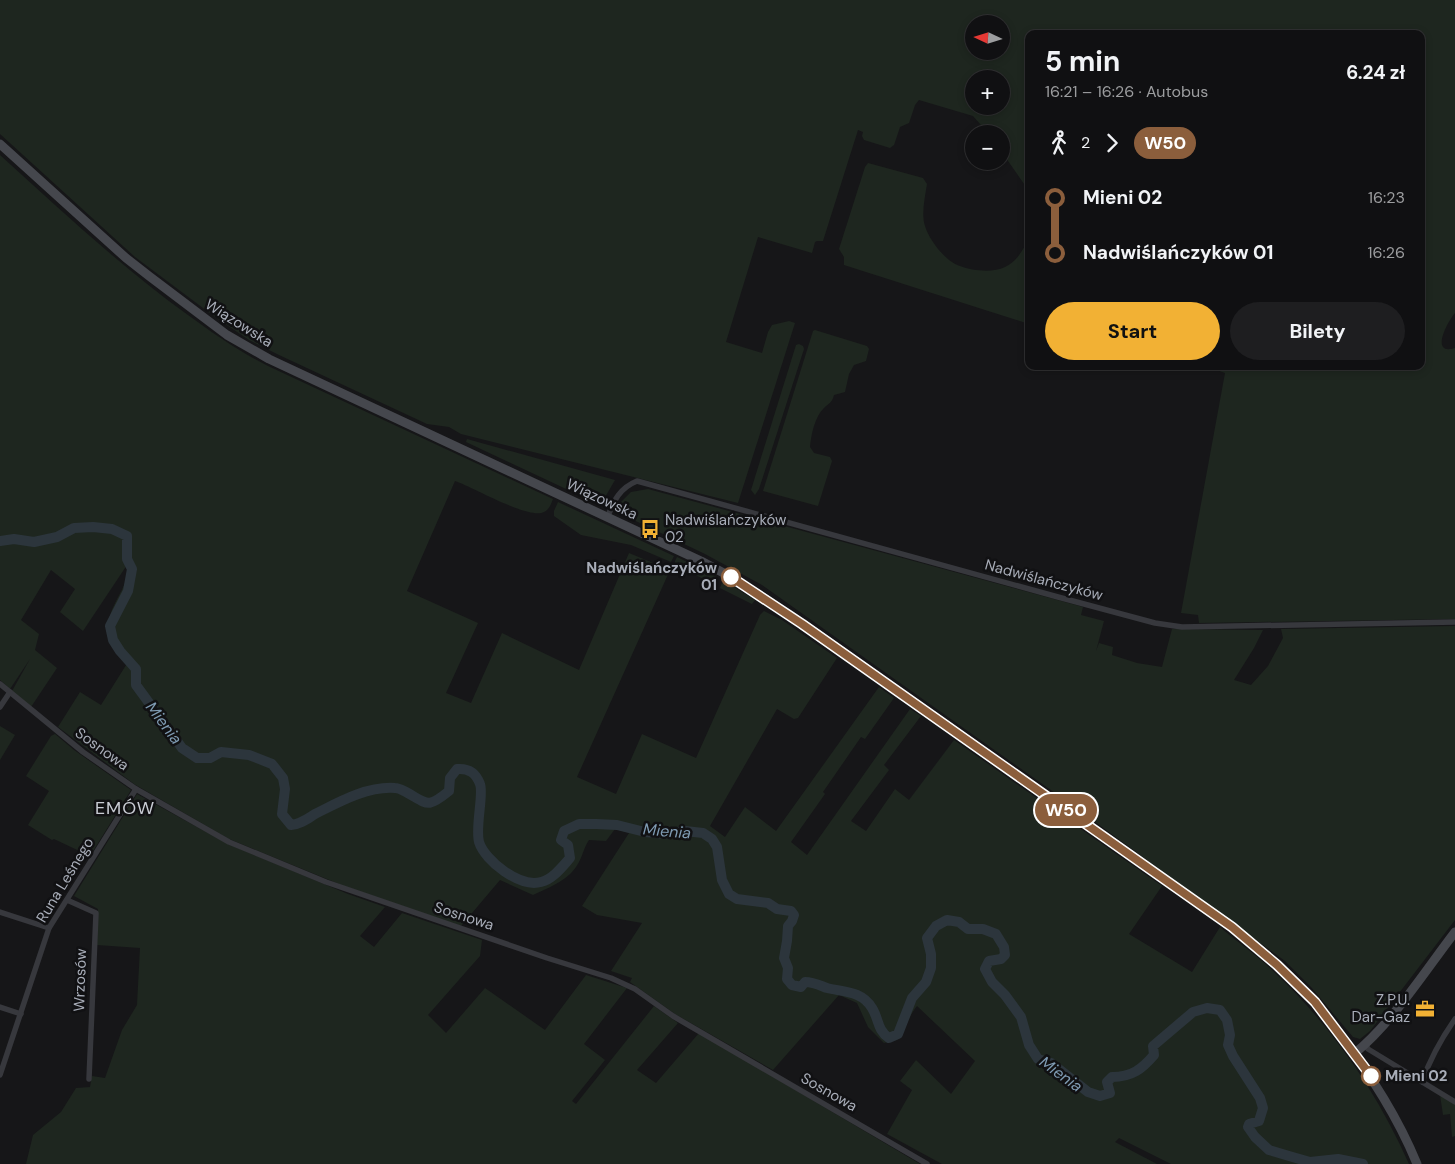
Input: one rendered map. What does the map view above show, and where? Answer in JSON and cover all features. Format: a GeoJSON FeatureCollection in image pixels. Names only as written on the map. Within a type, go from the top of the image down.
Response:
{"type":"FeatureCollection","features":[{"type":"Feature","properties":{"kind":"main road","name":"Wiązowska"},"geometry":{"type":"LineString","coordinates":[[0,144],[126,258],[203,318],[235,340],[286,366],[608,516],[733,578],[762,596],[1216,916],[1269,959],[1315,1002],[1354,1053],[1385,1099],[1417,1164]]}},
{"type":"Feature","properties":{"kind":"main road"},"geometry":{"type":"LineString","coordinates":[[1354,1053],[1385,1023],[1455,932]]}},
{"type":"Feature","properties":{"kind":"street","name":"Nadwiślańczyków"},"geometry":{"type":"LineString","coordinates":[[608,516],[614,499],[619,492],[636,481],[1058,597],[1167,625],[1182,627],[1455,622]]}},
{"type":"Feature","properties":{"kind":"street","name":"Sosnowa"},"geometry":{"type":"LineString","coordinates":[[0,684],[83,752],[136,789],[229,842],[326,882],[611,978],[635,989],[673,1016],[927,1164]]}},
{"type":"Feature","properties":{"kind":"street"},"geometry":{"type":"LineString","coordinates":[[0,707],[10,692]]}},
{"type":"Feature","properties":{"kind":"street","name":"Runa Leśnego"},"geometry":{"type":"LineString","coordinates":[[0,1075],[49,928],[136,789]]}},
{"type":"Feature","properties":{"kind":"street","name":"Wrzosów"},"geometry":{"type":"LineString","coordinates":[[67,900],[96,914],[89,1079]]}},
{"type":"Feature","properties":{"kind":"street"},"geometry":{"type":"LineString","coordinates":[[0,912],[49,928]]}},
{"type":"Feature","properties":{"kind":"street"},"geometry":{"type":"LineString","coordinates":[[0,1007],[20,1014]]}},
{"type":"Feature","properties":{"kind":"street"},"geometry":{"type":"LineString","coordinates":[[1422,1082],[1440,1042],[1455,1019]]}},
{"type":"Feature","properties":{"kind":"street"},"geometry":{"type":"LineString","coordinates":[[1365,1044],[1368,1049],[1455,1102]]}},
{"type":"Feature","properties":{"kind":"shaded area"},"geometry":{"type":"Polygon","coordinates":[[[0,0],[1455,0],[1455,313],[1448,323],[1442,343],[1443,347],[1447,349],[1455,348],[1455,619],[1199,623],[1198,615],[1181,613],[1225,373],[1217,370],[1425,370],[1425,30],[1025,30],[1025,185],[1010,164],[1010,125],[981,125],[970,115],[1010,115],[1010,70],[965,70],[965,114],[919,100],[915,105],[909,123],[900,127],[894,145],[890,148],[864,140],[863,132],[858,130],[823,241],[815,242],[812,253],[758,237],[726,342],[762,353],[772,325],[789,321],[795,323],[738,503],[461,434],[449,427],[427,424],[249,340],[135,257],[0,134],[0,0]]]}},
{"type":"Feature","properties":{"kind":"shaded area"},"geometry":{"type":"Polygon","coordinates":[[[0,155],[92,238],[163,297],[237,349],[268,366],[553,499],[549,508],[544,512],[526,511],[455,481],[407,591],[478,623],[446,693],[471,703],[502,633],[579,670],[629,553],[670,570],[577,777],[616,794],[642,734],[696,758],[760,615],[764,611],[782,620],[837,658],[798,718],[794,719],[777,709],[710,826],[725,837],[745,807],[776,831],[879,687],[894,698],[865,739],[861,737],[823,792],[825,794],[791,842],[807,855],[910,709],[921,716],[884,765],[889,770],[851,821],[866,831],[895,789],[909,800],[954,740],[1162,886],[1129,934],[1192,972],[1220,927],[1267,965],[1314,1014],[1351,1061],[1382,1111],[1409,1164],[1171,1164],[1119,1138],[1115,1142],[1157,1164],[942,1164],[887,1134],[912,1090],[900,1081],[916,1060],[951,1094],[975,1061],[917,1006],[897,1040],[884,1043],[868,1027],[857,1003],[839,995],[773,1070],[675,1014],[630,982],[632,978],[611,971],[642,923],[597,915],[582,906],[629,833],[615,829],[606,841],[589,840],[579,862],[570,874],[553,886],[533,895],[500,880],[461,926],[344,886],[229,839],[134,784],[58,727],[80,692],[101,705],[128,662],[114,648],[109,635],[108,624],[115,603],[125,584],[127,565],[83,631],[60,612],[75,589],[51,570],[21,620],[39,634],[35,650],[57,668],[31,707],[12,691],[30,659],[10,689],[0,680],[0,155]]]}},
{"type":"Feature","properties":{"kind":"shaded area"},"geometry":{"type":"Polygon","coordinates":[[[868,163],[923,178],[927,184],[923,211],[927,232],[939,250],[955,264],[977,270],[989,271],[1000,269],[1009,265],[1017,258],[1025,245],[1025,323],[844,265],[844,257],[839,249],[865,167],[868,163]]]}},
{"type":"Feature","properties":{"kind":"shaded area"},"geometry":{"type":"Polygon","coordinates":[[[813,331],[867,346],[869,349],[866,361],[854,365],[849,374],[845,392],[834,395],[821,411],[814,426],[810,447],[814,453],[830,457],[832,461],[818,506],[763,491],[813,331]]]}},
{"type":"Feature","properties":{"kind":"shaded area"},"geometry":{"type":"Polygon","coordinates":[[[799,344],[804,349],[759,489],[755,495],[751,490],[796,345],[799,344]]]}},
{"type":"Feature","properties":{"kind":"shaded area"},"geometry":{"type":"Polygon","coordinates":[[[467,439],[615,480],[604,499],[596,503],[466,442],[467,439]]]}},
{"type":"Feature","properties":{"kind":"shaded area"},"geometry":{"type":"Polygon","coordinates":[[[648,489],[1083,607],[1081,615],[1104,621],[1096,651],[1099,643],[1113,647],[1112,655],[1137,663],[1162,667],[1172,629],[1263,630],[1234,680],[1251,685],[1268,666],[1283,638],[1281,629],[1455,626],[1455,920],[1370,1031],[1360,1039],[1353,1037],[1311,987],[1285,961],[1072,805],[762,585],[705,554],[619,513],[617,506],[631,492],[648,489]]]}},
{"type":"Feature","properties":{"kind":"shaded area"},"geometry":{"type":"Polygon","coordinates":[[[558,502],[674,556],[671,562],[631,545],[581,535],[554,516],[558,502]]]}},
{"type":"Feature","properties":{"kind":"shaded area"},"geometry":{"type":"Polygon","coordinates":[[[677,557],[717,577],[716,585],[675,565],[677,557]]]}},
{"type":"Feature","properties":{"kind":"shaded area"},"geometry":{"type":"Polygon","coordinates":[[[723,580],[755,600],[752,604],[720,588],[723,580]]]}},
{"type":"Feature","properties":{"kind":"shaded area"},"geometry":{"type":"Polygon","coordinates":[[[0,726],[15,735],[0,760],[0,726]]]}},
{"type":"Feature","properties":{"kind":"shaded area"},"geometry":{"type":"Polygon","coordinates":[[[55,734],[74,750],[131,790],[90,856],[54,839],[52,840],[28,825],[49,791],[26,776],[51,736],[55,734]]]}},
{"type":"Feature","properties":{"kind":"shaded area"},"geometry":{"type":"Polygon","coordinates":[[[137,794],[228,844],[348,894],[385,907],[360,936],[374,947],[402,913],[482,940],[480,956],[428,1015],[446,1033],[485,988],[545,1030],[586,975],[627,988],[584,1044],[605,1060],[572,1101],[576,1104],[654,1006],[678,1023],[637,1070],[656,1083],[699,1033],[920,1164],[26,1164],[33,1135],[61,1112],[76,1088],[90,1087],[92,1076],[105,1078],[122,1030],[137,1005],[140,948],[97,945],[98,909],[74,896],[137,794]]]}},
{"type":"Feature","properties":{"kind":"shaded area"},"geometry":{"type":"Polygon","coordinates":[[[1440,1095],[1455,1104],[1455,1136],[1452,1137],[1450,1114],[1443,1115],[1440,1095]]]}},
{"type":"Feature","properties":{"kind":"waterway","name":"Mienia"},"geometry":{"type":"LineString","coordinates":[[0,541],[14,539],[34,542],[57,537],[74,528],[93,527],[112,529],[127,536],[127,559],[132,569],[128,591],[110,626],[113,640],[136,669],[136,685],[182,748],[197,758],[210,758],[221,752],[249,755],[272,764],[283,778],[285,789],[282,814],[291,825],[301,822],[343,800],[364,792],[385,788],[398,788],[423,802],[432,802],[449,791],[450,778],[457,769],[465,769],[472,772],[481,789],[479,842],[488,857],[496,865],[523,881],[541,882],[560,869],[570,858],[568,845],[561,840],[564,831],[579,824],[617,825],[645,832],[667,834],[685,831],[703,833],[712,839],[717,847],[722,880],[729,894],[737,899],[768,903],[777,909],[791,911],[794,915],[788,926],[784,958],[788,968],[787,979],[792,985],[801,987],[805,982],[858,995],[868,1002],[880,1028],[889,1038],[898,1034],[912,998],[926,982],[931,968],[931,954],[927,938],[936,926],[947,920],[959,922],[968,929],[983,929],[996,934],[1004,947],[1005,955],[1001,959],[989,961],[985,969],[992,982],[1005,995],[1021,1017],[1029,1045],[1038,1059],[1051,1063],[1088,1092],[1100,1096],[1110,1093],[1107,1082],[1112,1077],[1125,1076],[1141,1068],[1154,1055],[1153,1046],[1193,1012],[1207,1008],[1220,1010],[1227,1020],[1230,1035],[1228,1045],[1260,1098],[1263,1108],[1259,1121],[1249,1124],[1248,1127],[1255,1137],[1269,1150],[1310,1162],[1338,1159],[1363,1164]]}},
{"type":"Feature","properties":{"kind":"bus line","name":"W50"},"geometry":{"type":"LineString","coordinates":[[731,577],[762,596],[1232,927],[1277,965],[1315,1002],[1371,1076]]}},
{"type":"Feature","properties":{"kind":"place","name":"Nadwiślańczyków 02"},"geometry":{"type":"Point","coordinates":[650,529]}},
{"type":"Feature","properties":{"kind":"place","name":"Nadwiślańczyków 01"},"geometry":{"type":"Point","coordinates":[731,577]}},
{"type":"Feature","properties":{"kind":"place","name":"Z.P.U. Dar-Gaz"},"geometry":{"type":"Point","coordinates":[1425,1009]}},
{"type":"Feature","properties":{"kind":"place","name":"Mieni 02"},"geometry":{"type":"Point","coordinates":[1371,1076]}},
{"type":"Feature","properties":{"kind":"district","name":"EMÓW"},"geometry":{"type":"Point","coordinates":[125,808]}}]}
